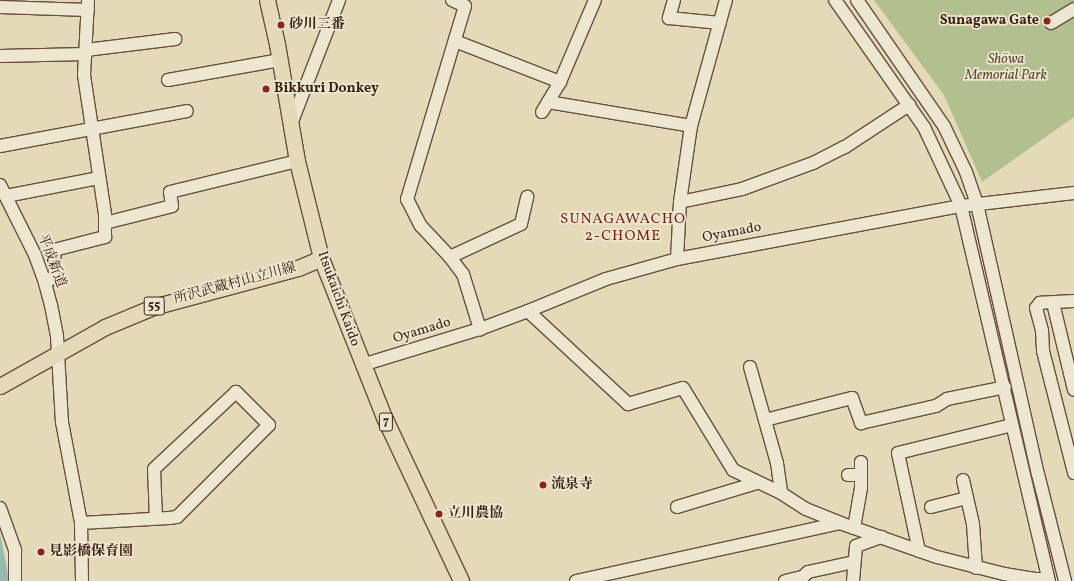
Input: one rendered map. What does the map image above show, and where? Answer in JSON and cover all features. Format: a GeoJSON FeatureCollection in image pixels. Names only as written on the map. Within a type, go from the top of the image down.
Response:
{"type":"FeatureCollection","features":[{"type":"Feature","properties":{"kind":"main road","name":"Itsukaichi Kaido"},"geometry":{"type":"LineString","coordinates":[[268,0],[297,161],[322,258],[362,365],[384,417],[461,581]]}},
{"type":"Feature","properties":{"kind":"main road","name":"所沢武蔵村山立川線"},"geometry":{"type":"LineString","coordinates":[[0,386],[58,352],[106,327],[153,307],[298,268],[322,258]]}},
{"type":"Feature","properties":{"kind":"street"},"geometry":{"type":"LineString","coordinates":[[291,124],[339,0]]}},
{"type":"Feature","properties":{"kind":"street"},"geometry":{"type":"LineString","coordinates":[[452,0],[465,6],[407,199],[421,226],[450,257],[463,274],[480,328]]}},
{"type":"Feature","properties":{"kind":"street"},"geometry":{"type":"LineString","coordinates":[[593,0],[560,82],[545,107],[690,126]]}},
{"type":"Feature","properties":{"kind":"street"},"geometry":{"type":"LineString","coordinates":[[674,0],[669,18],[720,23]]}},
{"type":"Feature","properties":{"kind":"street"},"geometry":{"type":"LineString","coordinates":[[677,259],[680,202],[690,126],[726,0]]}},
{"type":"Feature","properties":{"kind":"street"},"geometry":{"type":"LineString","coordinates":[[528,311],[628,404],[683,388],[733,470],[757,483],[781,493],[806,508],[840,523],[919,551],[976,568],[1004,574],[1049,580],[961,206],[924,128],[835,0]]}},
{"type":"Feature","properties":{"kind":"street"},"geometry":{"type":"LineString","coordinates":[[857,0],[944,126],[966,172],[977,204],[1046,511],[1065,581]]}},
{"type":"Feature","properties":{"kind":"street"},"geometry":{"type":"LineString","coordinates":[[0,7],[88,5],[84,76],[105,223],[104,239],[54,250],[55,276],[45,283]]}},
{"type":"Feature","properties":{"kind":"street"},"geometry":{"type":"LineString","coordinates":[[1051,23],[1074,9]]}},
{"type":"Feature","properties":{"kind":"street"},"geometry":{"type":"LineString","coordinates":[[0,56],[86,52],[175,39]]}},
{"type":"Feature","properties":{"kind":"street"},"geometry":{"type":"LineString","coordinates":[[454,41],[560,82]]}},
{"type":"Feature","properties":{"kind":"street"},"geometry":{"type":"LineString","coordinates":[[168,80],[280,60]]}},
{"type":"Feature","properties":{"kind":"street"},"geometry":{"type":"LineString","coordinates":[[680,202],[742,189],[813,163],[845,147],[909,105]]}},
{"type":"Feature","properties":{"kind":"street"},"geometry":{"type":"LineString","coordinates":[[0,146],[187,111]]}},
{"type":"Feature","properties":{"kind":"street"},"geometry":{"type":"LineString","coordinates":[[105,223],[172,206],[170,192],[297,161]]}},
{"type":"Feature","properties":{"kind":"street"},"geometry":{"type":"LineString","coordinates":[[6,196],[99,178]]}},
{"type":"Feature","properties":{"kind":"street","name":"平成新道"},"geometry":{"type":"LineString","coordinates":[[0,185],[34,255],[45,283],[57,336],[62,422],[81,523],[82,581]]}},
{"type":"Feature","properties":{"kind":"street","name":"Oyamado"},"geometry":{"type":"LineString","coordinates":[[362,365],[480,328],[528,311],[606,279],[677,259],[961,206],[1074,193]]}},
{"type":"Feature","properties":{"kind":"street"},"geometry":{"type":"LineString","coordinates":[[450,257],[521,224],[527,197]]}},
{"type":"Feature","properties":{"kind":"street"},"geometry":{"type":"LineString","coordinates":[[1074,301],[1040,303],[1036,308],[1042,331],[1043,352],[1074,473]]}},
{"type":"Feature","properties":{"kind":"street"},"geometry":{"type":"LineString","coordinates":[[1053,303],[1074,390]]}},
{"type":"Feature","properties":{"kind":"street"},"geometry":{"type":"LineString","coordinates":[[750,367],[777,463],[781,493]]}},
{"type":"Feature","properties":{"kind":"street"},"geometry":{"type":"LineString","coordinates":[[765,420],[852,398],[861,423],[936,406],[947,399],[1004,387]]}},
{"type":"Feature","properties":{"kind":"street"},"geometry":{"type":"LineString","coordinates":[[81,523],[177,517],[269,425],[236,392],[154,469],[156,518]]}},
{"type":"Feature","properties":{"kind":"street"},"geometry":{"type":"LineString","coordinates":[[919,551],[898,453],[1012,425]]}},
{"type":"Feature","properties":{"kind":"street"},"geometry":{"type":"LineString","coordinates":[[854,528],[862,488],[861,462]]}},
{"type":"Feature","properties":{"kind":"street"},"geometry":{"type":"LineString","coordinates":[[848,475],[861,475]]}},
{"type":"Feature","properties":{"kind":"street"},"geometry":{"type":"LineString","coordinates":[[963,480],[973,524],[976,568]]}},
{"type":"Feature","properties":{"kind":"street"},"geometry":{"type":"LineString","coordinates":[[677,507],[757,483]]}},
{"type":"Feature","properties":{"kind":"street"},"geometry":{"type":"LineString","coordinates":[[930,507],[967,498]]}},
{"type":"Feature","properties":{"kind":"street"},"geometry":{"type":"LineString","coordinates":[[0,508],[15,550],[15,581]]}},
{"type":"Feature","properties":{"kind":"street"},"geometry":{"type":"LineString","coordinates":[[576,581],[840,523]]}},
{"type":"Feature","properties":{"kind":"street"},"geometry":{"type":"LineString","coordinates":[[853,581],[856,546],[881,538]]}},
{"type":"Feature","properties":{"kind":"street"},"geometry":{"type":"LineString","coordinates":[[785,581],[803,577],[808,572],[854,562]]}},
{"type":"Feature","properties":{"kind":"green space","name":"Shōwa Memorial Park"},"geometry":{"type":"Polygon","coordinates":[[[874,0],[1074,0],[1074,117],[982,182],[944,95],[874,0]]]}},
{"type":"Feature","properties":{"kind":"shaded area"},"geometry":{"type":"Polygon","coordinates":[[[0,534],[6,563],[9,581],[0,581],[0,534]]]}},
{"type":"Feature","properties":{"kind":"place","name":"Sunagawa Gate"},"geometry":{"type":"Point","coordinates":[1047,21]}},
{"type":"Feature","properties":{"kind":"place","name":"砂川三番"},"geometry":{"type":"Point","coordinates":[281,25]}},
{"type":"Feature","properties":{"kind":"place","name":"Bikkuri Donkey"},"geometry":{"type":"Point","coordinates":[266,89]}},
{"type":"Feature","properties":{"kind":"place","name":"流泉寺"},"geometry":{"type":"Point","coordinates":[543,485]}},
{"type":"Feature","properties":{"kind":"place","name":"立川農協"},"geometry":{"type":"Point","coordinates":[439,514]}},
{"type":"Feature","properties":{"kind":"place","name":"見影橋保育園"},"geometry":{"type":"Point","coordinates":[41,552]}},
{"type":"Feature","properties":{"kind":"district","name":"SUNAGAWACHO 2-CHOME"},"geometry":{"type":"Point","coordinates":[623,228]}}]}
